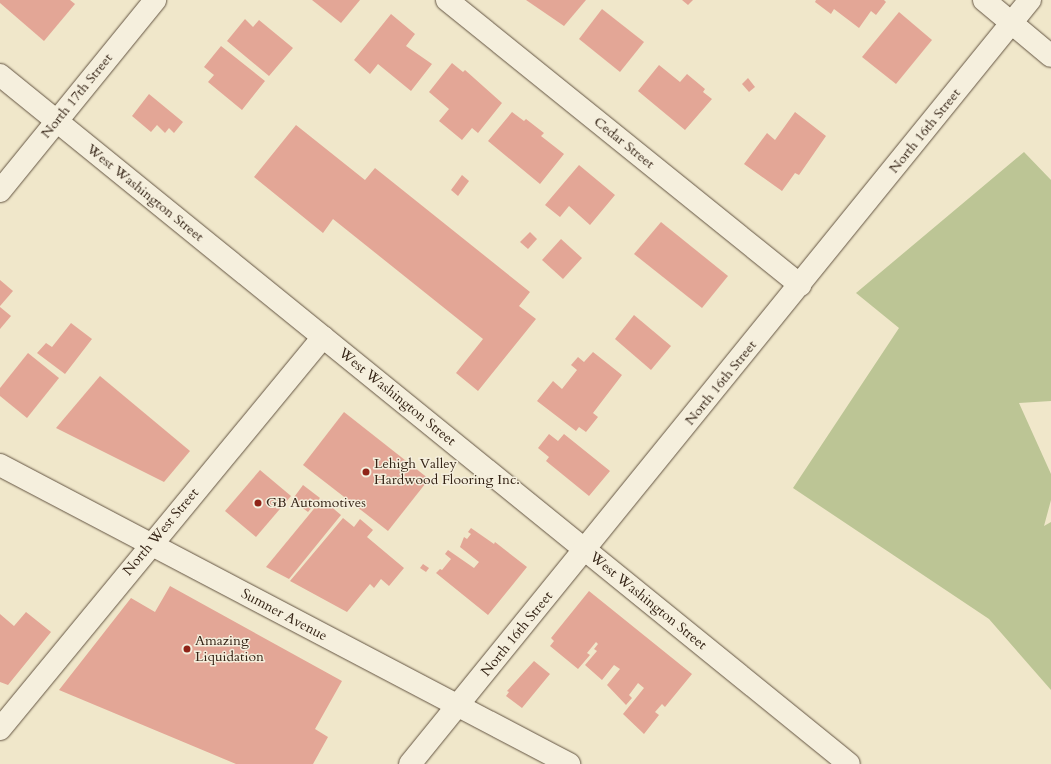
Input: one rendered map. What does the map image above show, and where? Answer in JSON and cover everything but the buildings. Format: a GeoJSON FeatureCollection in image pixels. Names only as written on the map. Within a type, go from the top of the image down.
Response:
{"type":"FeatureCollection","features":[{"type":"Feature","properties":{"kind":"street","name":"North 17th Street"},"geometry":{"type":"LineString","coordinates":[[0,191],[155,0]]}},
{"type":"Feature","properties":{"kind":"street","name":"Cedar Street"},"geometry":{"type":"LineString","coordinates":[[447,0],[800,285]]}},
{"type":"Feature","properties":{"kind":"street"},"geometry":{"type":"LineString","coordinates":[[984,0],[1051,56]]}},
{"type":"Feature","properties":{"kind":"street","name":"North 16th Street"},"geometry":{"type":"LineString","coordinates":[[410,764],[586,550],[1030,0]]}},
{"type":"Feature","properties":{"kind":"street","name":"West Washington Street"},"geometry":{"type":"LineString","coordinates":[[0,75],[849,764]]}},
{"type":"Feature","properties":{"kind":"street","name":"North West Street"},"geometry":{"type":"LineString","coordinates":[[0,729],[323,337]]}},
{"type":"Feature","properties":{"kind":"street","name":"Sumner Avenue"},"geometry":{"type":"LineString","coordinates":[[0,465],[456,707],[569,764]]}},
{"type":"Feature","properties":{"kind":"green space"},"geometry":{"type":"Polygon","coordinates":[[[1024,152],[1051,180],[1051,401],[1019,403],[1051,474],[1051,500],[1044,526],[1051,522],[1051,690],[989,619],[793,488],[899,328],[856,293],[1024,152]]]}},
{"type":"Feature","properties":{"kind":"place","name":"Lehigh Valley Hardwood Flooring Inc."},"geometry":{"type":"Point","coordinates":[366,472]}},
{"type":"Feature","properties":{"kind":"place","name":"GB Automotives"},"geometry":{"type":"Point","coordinates":[258,503]}},
{"type":"Feature","properties":{"kind":"place","name":"Amazing Liquidation"},"geometry":{"type":"Point","coordinates":[187,649]}}]}
